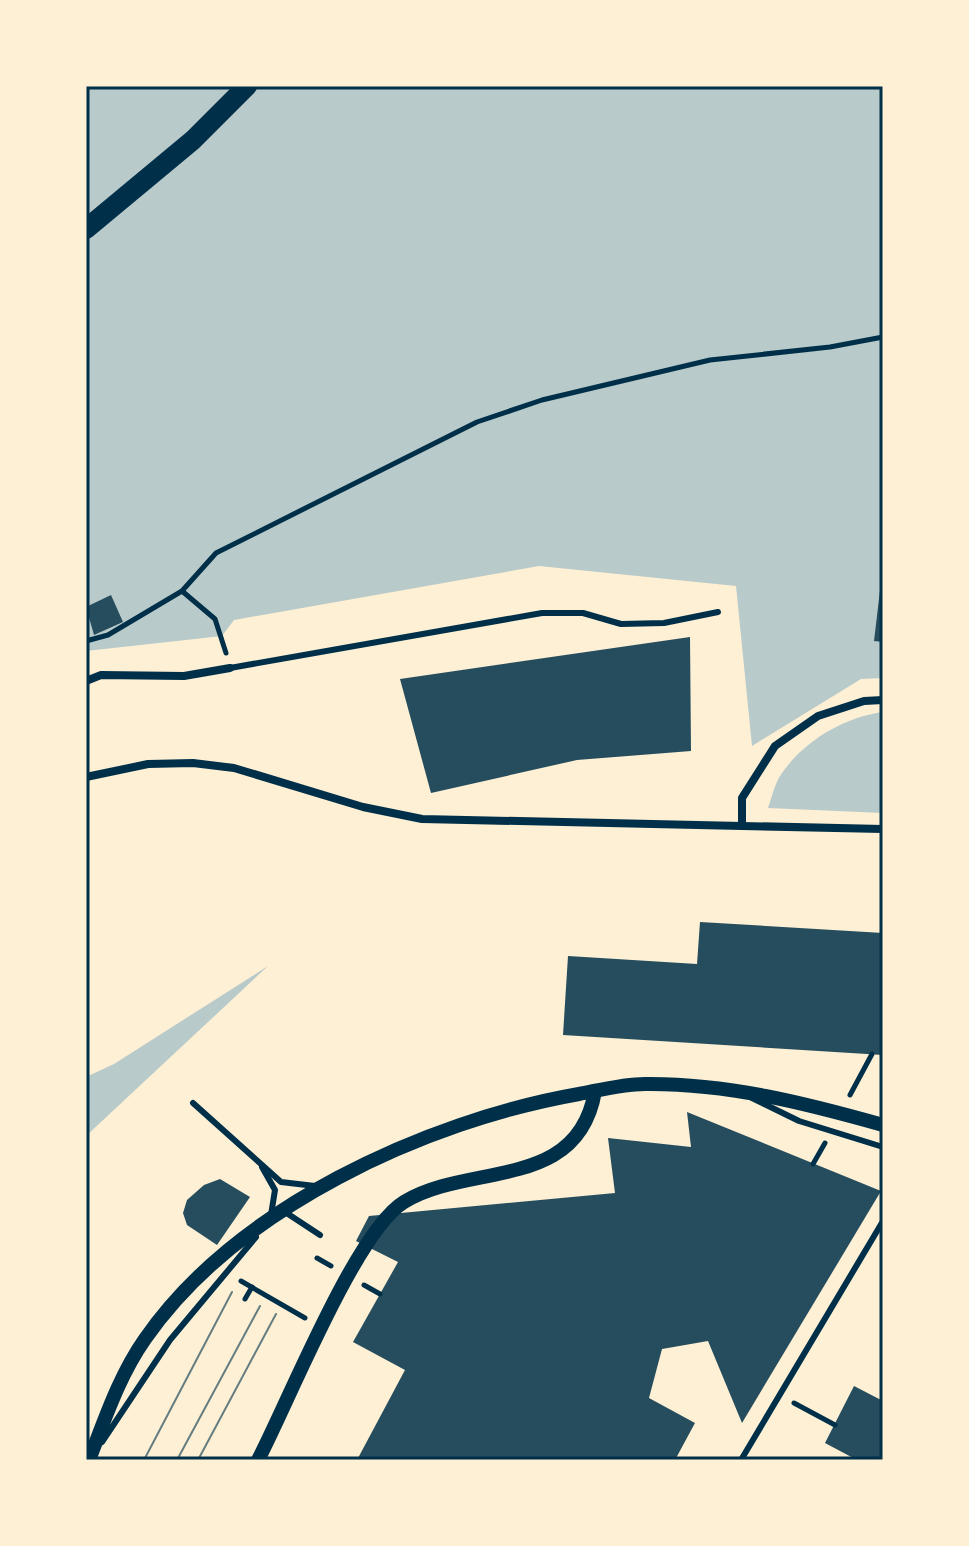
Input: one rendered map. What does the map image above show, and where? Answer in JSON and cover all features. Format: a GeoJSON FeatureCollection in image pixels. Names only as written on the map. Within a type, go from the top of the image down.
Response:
{"type":"FeatureCollection","features":[{"type":"Feature","properties":{"kind":"main road"},"geometry":{"type":"LineString","coordinates":[[86,229],[193,140],[247,86]]}},
{"type":"Feature","properties":{"kind":"street"},"geometry":{"type":"LineString","coordinates":[[86,681],[101,675],[184,676],[230,668]]}},
{"type":"Feature","properties":{"kind":"street"},"geometry":{"type":"LineString","coordinates":[[742,826],[742,798],[775,746],[818,716],[864,701],[883,700]]}},
{"type":"Feature","properties":{"kind":"street"},"geometry":{"type":"LineString","coordinates":[[86,777],[148,764],[193,763],[234,768],[363,807],[422,819],[883,829]]}},
{"type":"Feature","properties":{"kind":"street"},"geometry":{"type":"LineString","coordinates":[[90,1460],[117,1389],[144,1340],[203,1272],[239,1241],[374,1159],[460,1123],[533,1102],[643,1084],[732,1089],[812,1105],[883,1125]]}},
{"type":"Feature","properties":{"kind":"street"},"geometry":{"type":"LineString","coordinates":[[258,1460],[347,1276],[382,1219],[425,1190],[529,1167],[563,1150],[582,1126],[595,1091]]}},
{"type":"Feature","properties":{"kind":"lane"},"geometry":{"type":"LineString","coordinates":[[230,668],[542,613],[583,613],[621,624],[664,623],[718,612]]}},
{"type":"Feature","properties":{"kind":"lane"},"geometry":{"type":"LineString","coordinates":[[732,1089],[799,1121],[883,1147]]}},
{"type":"Feature","properties":{"kind":"lane"},"geometry":{"type":"LineString","coordinates":[[193,1103],[262,1167],[292,1186],[330,1185]]}},
{"type":"Feature","properties":{"kind":"lane"},"geometry":{"type":"LineString","coordinates":[[90,1460],[170,1340],[268,1222],[275,1190],[262,1167]]}},
{"type":"Feature","properties":{"kind":"lane"},"geometry":{"type":"LineString","coordinates":[[285,1212],[320,1235]]}},
{"type":"Feature","properties":{"kind":"lane"},"geometry":{"type":"LineString","coordinates":[[741,1460],[883,1221]]}},
{"type":"Feature","properties":{"kind":"path"},"geometry":{"type":"LineString","coordinates":[[86,641],[108,635],[182,591],[216,553],[477,422],[542,400],[710,360],[830,347],[883,337]]}},
{"type":"Feature","properties":{"kind":"path"},"geometry":{"type":"LineString","coordinates":[[182,591],[215,619],[230,668]]}},
{"type":"Feature","properties":{"kind":"path"},"geometry":{"type":"LineString","coordinates":[[237,1278],[323,1328]]}},
{"type":"Feature","properties":{"kind":"path"},"geometry":{"type":"LineString","coordinates":[[245,1299],[252,1287]]}},
{"type":"Feature","properties":{"kind":"path"},"geometry":{"type":"LineString","coordinates":[[289,1321],[295,1312]]}},
{"type":"Feature","properties":{"kind":"path"},"geometry":{"type":"LineString","coordinates":[[793,1403],[835,1425]]}},
{"type":"Feature","properties":{"kind":"shaded area"},"geometry":{"type":"Polygon","coordinates":[[[86,86],[883,86],[883,678],[861,679],[752,746],[736,586],[539,566],[234,620],[222,636],[86,651],[86,86]]]}},
{"type":"Feature","properties":{"kind":"shaded area"},"geometry":{"type":"Polygon","coordinates":[[[883,712],[883,813],[768,808],[780,777],[802,750],[840,725],[883,712]]]}},
{"type":"Feature","properties":{"kind":"shaded area"},"geometry":{"type":"Polygon","coordinates":[[[268,966],[86,1136],[86,1077],[114,1064],[268,966]]]}},
{"type":"Feature","properties":{"kind":"building"},"geometry":{"type":"Polygon","coordinates":[[[883,582],[883,642],[874,641],[883,582]]]}},
{"type":"Feature","properties":{"kind":"building"},"geometry":{"type":"Polygon","coordinates":[[[111,595],[123,622],[94,635],[86,607],[111,595]]]}},
{"type":"Feature","properties":{"kind":"building"},"geometry":{"type":"Polygon","coordinates":[[[690,637],[691,751],[577,760],[431,793],[400,679],[690,637]]]}},
{"type":"Feature","properties":{"kind":"building"},"geometry":{"type":"Polygon","coordinates":[[[700,922],[883,933],[883,1055],[563,1035],[568,956],[697,964],[700,922]]]}},
{"type":"Feature","properties":{"kind":"building"},"geometry":{"type":"Polygon","coordinates":[[[687,1112],[881,1191],[742,1423],[708,1341],[662,1349],[649,1398],[695,1423],[675,1460],[357,1460],[405,1370],[353,1342],[398,1262],[356,1241],[369,1216],[615,1193],[608,1138],[691,1147],[687,1112]]]}},
{"type":"Feature","properties":{"kind":"building"},"geometry":{"type":"Polygon","coordinates":[[[220,1179],[250,1197],[217,1245],[187,1225],[183,1213],[187,1200],[204,1185],[220,1179]]]}},
{"type":"Feature","properties":{"kind":"building"},"geometry":{"type":"Polygon","coordinates":[[[854,1386],[883,1401],[883,1460],[857,1460],[825,1443],[854,1386]]]}},
{"type":"Feature","properties":{"kind":"tram line"},"geometry":{"type":"LineString","coordinates":[[144,1460],[232,1292]]}},
{"type":"Feature","properties":{"kind":"tram line"},"geometry":{"type":"LineString","coordinates":[[177,1460],[260,1306]]}},
{"type":"Feature","properties":{"kind":"tram line"},"geometry":{"type":"LineString","coordinates":[[198,1460],[276,1314]]}}]}
